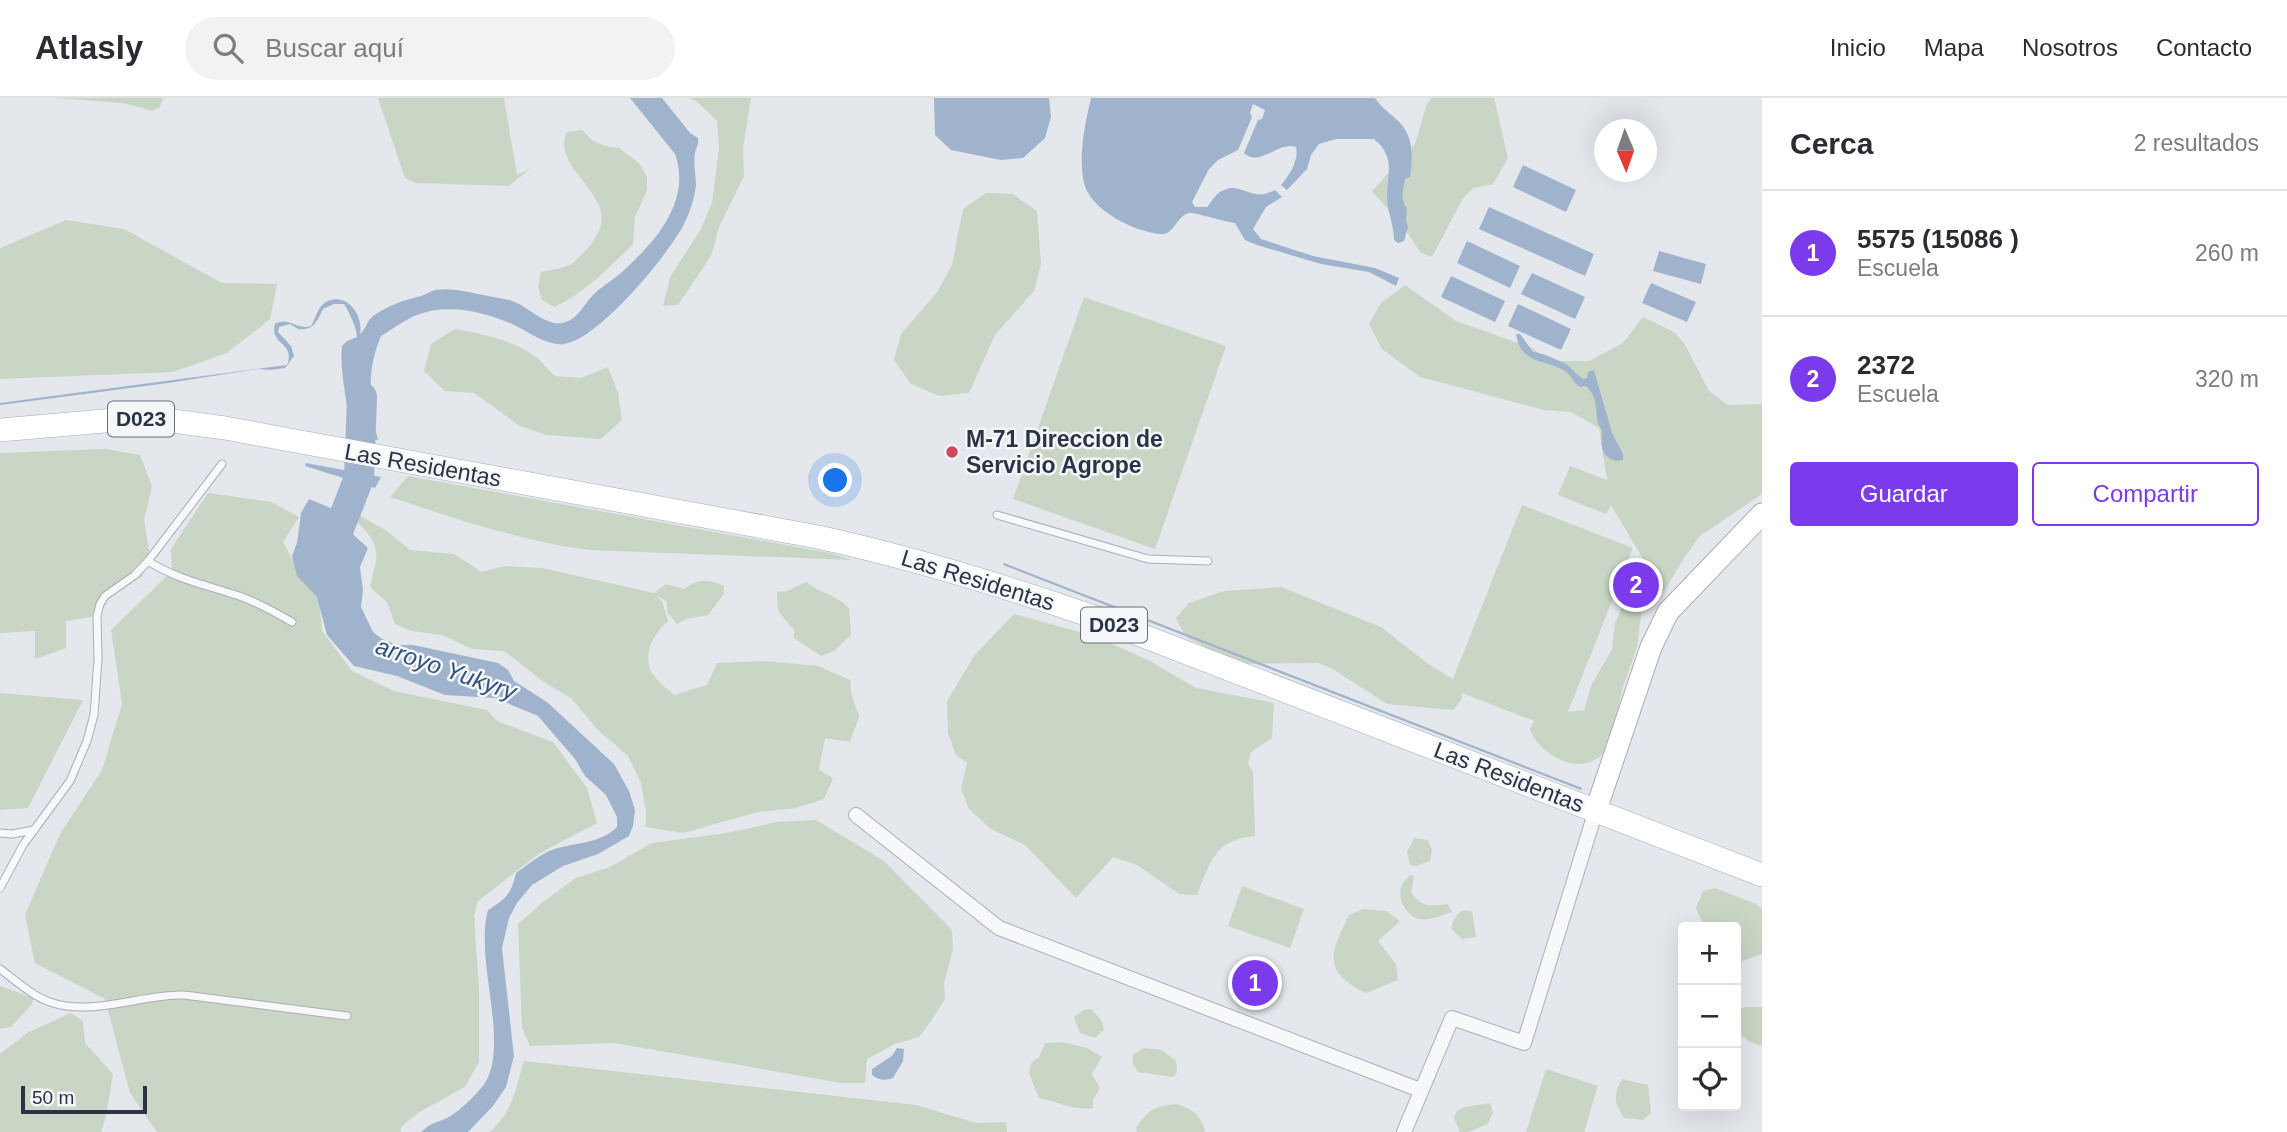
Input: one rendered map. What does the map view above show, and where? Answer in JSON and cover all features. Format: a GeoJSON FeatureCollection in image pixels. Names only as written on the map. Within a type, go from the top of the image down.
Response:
{"type":"FeatureCollection","features":[{"type":"Feature","properties":{"kind":"main road","name":"Las Residentas"},"geometry":{"type":"LineString","coordinates":[[0,430],[127,419],[165,420],[818,537],[900,555],[996,583],[1094,617],[1762,875]]}},
{"type":"Feature","properties":{"kind":"main road"},"geometry":{"type":"LineString","coordinates":[[1596,810],[1651,646],[1668,612],[1762,514]]}},
{"type":"Feature","properties":{"kind":"street"},"geometry":{"type":"LineString","coordinates":[[1408,1131],[1420,1090],[1452,1018],[1524,1043],[1596,810]]}},
{"type":"Feature","properties":{"kind":"street"},"geometry":{"type":"LineString","coordinates":[[856,816],[999,928],[1420,1090]]}},
{"type":"Feature","properties":{"kind":"lane"},"geometry":{"type":"LineString","coordinates":[[0,888],[23,845],[70,781],[87,741],[94,715],[98,659],[97,616],[100,604],[105,596],[135,575],[148,561],[222,464]]}},
{"type":"Feature","properties":{"kind":"lane"},"geometry":{"type":"LineString","coordinates":[[997,515],[1148,559],[1208,561]]}},
{"type":"Feature","properties":{"kind":"lane"},"geometry":{"type":"LineString","coordinates":[[148,561],[163,571],[192,583],[239,596],[292,622]]}},
{"type":"Feature","properties":{"kind":"lane"},"geometry":{"type":"LineString","coordinates":[[0,833],[35,830]]}},
{"type":"Feature","properties":{"kind":"lane"},"geometry":{"type":"LineString","coordinates":[[0,969],[48,1002],[68,1006],[86,1007],[165,994],[347,1016]]}},
{"type":"Feature","properties":{"kind":"green space"},"geometry":{"type":"Polygon","coordinates":[[[57,98],[163,98],[160,107],[152,111],[123,103],[57,98]]]}},
{"type":"Feature","properties":{"kind":"green space"},"geometry":{"type":"Polygon","coordinates":[[[378,98],[504,98],[517,175],[531,168],[509,186],[416,183],[405,178],[378,98]]]}},
{"type":"Feature","properties":{"kind":"green space"},"geometry":{"type":"Polygon","coordinates":[[[689,98],[751,98],[743,149],[744,176],[719,227],[711,256],[678,305],[663,306],[670,277],[701,229],[712,203],[719,148],[717,121],[696,101],[689,98]]]}},
{"type":"Feature","properties":{"kind":"green space"},"geometry":{"type":"Polygon","coordinates":[[[1431,98],[1494,98],[1508,158],[1493,184],[1474,188],[1463,198],[1432,257],[1421,253],[1402,225],[1372,191],[1415,144],[1431,98]]]}},
{"type":"Feature","properties":{"kind":"green space"},"geometry":{"type":"Polygon","coordinates":[[[582,130],[592,140],[619,148],[640,164],[647,177],[647,190],[635,217],[633,244],[586,288],[554,307],[542,300],[538,287],[541,272],[574,262],[591,244],[600,229],[602,216],[599,205],[568,160],[564,147],[567,132],[582,130]]]}},
{"type":"Feature","properties":{"kind":"green space"},"geometry":{"type":"Polygon","coordinates":[[[986,193],[1013,194],[1037,211],[1041,264],[1034,291],[995,335],[969,393],[939,396],[911,384],[894,360],[901,334],[938,291],[952,265],[963,209],[986,193]]]}},
{"type":"Feature","properties":{"kind":"green space"},"geometry":{"type":"Polygon","coordinates":[[[66,220],[124,229],[222,283],[277,284],[270,319],[227,353],[173,372],[0,379],[0,248],[66,220]]]}},
{"type":"Feature","properties":{"kind":"green space"},"geometry":{"type":"Polygon","coordinates":[[[1405,285],[1456,321],[1532,348],[1543,357],[1554,361],[1589,361],[1623,343],[1643,317],[1674,332],[1684,343],[1709,391],[1728,405],[1762,404],[1762,494],[1700,536],[1665,590],[1642,607],[1637,647],[1622,690],[1614,729],[1614,744],[1591,762],[1570,763],[1553,756],[1538,744],[1533,736],[1530,729],[1534,721],[1462,693],[1462,699],[1453,710],[1387,704],[1331,668],[1317,663],[1237,664],[1186,637],[1176,618],[1189,603],[1224,591],[1281,587],[1381,627],[1427,663],[1453,679],[1522,505],[1633,548],[1568,712],[1584,710],[1592,684],[1612,649],[1615,623],[1643,559],[1611,505],[1606,514],[1558,495],[1570,466],[1607,480],[1599,428],[1571,412],[1544,410],[1420,377],[1382,349],[1369,324],[1381,303],[1405,285]]]}},
{"type":"Feature","properties":{"kind":"green space"},"geometry":{"type":"Polygon","coordinates":[[[1084,297],[1226,346],[1155,549],[1013,499],[1084,297]]]}},
{"type":"Feature","properties":{"kind":"green space"},"geometry":{"type":"Polygon","coordinates":[[[455,329],[517,346],[535,356],[555,376],[581,378],[608,367],[618,393],[622,420],[601,439],[547,435],[520,426],[474,393],[445,391],[424,371],[431,344],[455,329]]]}},
{"type":"Feature","properties":{"kind":"green space"},"geometry":{"type":"Polygon","coordinates":[[[105,449],[140,455],[152,486],[144,520],[149,550],[142,577],[103,595],[91,617],[66,621],[66,648],[35,659],[35,631],[0,633],[0,453],[105,449]]]}},
{"type":"Feature","properties":{"kind":"green space"},"geometry":{"type":"Polygon","coordinates":[[[408,476],[830,553],[852,560],[589,550],[563,546],[488,528],[390,497],[408,476]]]}},
{"type":"Feature","properties":{"kind":"green space"},"geometry":{"type":"Polygon","coordinates":[[[208,493],[271,502],[299,517],[283,542],[301,576],[318,587],[322,631],[352,671],[394,691],[487,710],[497,721],[553,742],[587,788],[597,823],[540,853],[478,901],[474,916],[479,989],[479,1062],[465,1087],[418,1113],[402,1126],[400,1132],[157,1132],[130,1093],[105,999],[35,963],[25,915],[60,834],[102,770],[122,704],[111,630],[172,571],[171,549],[208,493]]]}},
{"type":"Feature","properties":{"kind":"green space"},"geometry":{"type":"Polygon","coordinates":[[[360,516],[384,529],[410,550],[454,554],[482,572],[505,566],[542,568],[654,593],[666,584],[684,589],[704,581],[724,586],[724,594],[708,615],[686,619],[677,624],[668,613],[666,601],[657,596],[662,602],[668,621],[651,643],[648,657],[651,671],[674,695],[707,685],[717,663],[764,661],[818,666],[850,680],[859,717],[850,742],[825,738],[819,770],[833,778],[824,799],[796,808],[758,812],[683,833],[646,827],[641,783],[628,756],[597,729],[572,699],[544,682],[504,651],[472,649],[442,635],[412,631],[395,624],[387,602],[370,587],[376,550],[370,537],[355,520],[360,516]]]}},
{"type":"Feature","properties":{"kind":"green space"},"geometry":{"type":"Polygon","coordinates":[[[806,582],[849,608],[851,635],[834,651],[821,656],[794,638],[794,630],[778,611],[777,592],[787,591],[806,582]]]}},
{"type":"Feature","properties":{"kind":"green space"},"geometry":{"type":"Polygon","coordinates":[[[1014,614],[1094,636],[1150,661],[1196,688],[1274,703],[1272,738],[1251,752],[1248,764],[1253,772],[1255,836],[1241,838],[1222,847],[1211,862],[1197,895],[1179,894],[1137,865],[1113,857],[1076,898],[1025,845],[991,829],[969,809],[961,789],[967,763],[956,755],[948,733],[947,701],[974,656],[1014,614]]]}},
{"type":"Feature","properties":{"kind":"green space"},"geometry":{"type":"Polygon","coordinates":[[[0,693],[83,700],[28,808],[0,810],[0,693]]]}},
{"type":"Feature","properties":{"kind":"green space"},"geometry":{"type":"Polygon","coordinates":[[[816,820],[884,861],[952,930],[953,950],[944,983],[945,999],[919,1037],[895,1044],[867,1059],[865,1083],[841,1083],[615,1043],[530,1046],[522,1028],[518,924],[544,901],[576,878],[610,867],[652,843],[727,833],[776,822],[816,820]]]}},
{"type":"Feature","properties":{"kind":"green space"},"geometry":{"type":"Polygon","coordinates":[[[1414,838],[1428,840],[1432,850],[1430,861],[1416,866],[1410,865],[1407,852],[1414,838]]]}},
{"type":"Feature","properties":{"kind":"green space"},"geometry":{"type":"Polygon","coordinates":[[[1410,875],[1414,876],[1411,892],[1419,901],[1431,905],[1448,904],[1452,912],[1423,919],[1410,914],[1403,905],[1400,894],[1403,883],[1410,875]]]}},
{"type":"Feature","properties":{"kind":"green space"},"geometry":{"type":"Polygon","coordinates":[[[1242,886],[1304,909],[1290,948],[1228,926],[1242,886]]]}},
{"type":"Feature","properties":{"kind":"green space"},"geometry":{"type":"Polygon","coordinates":[[[1715,888],[1756,904],[1762,909],[1762,954],[1742,961],[1741,967],[1741,922],[1702,922],[1696,908],[1703,891],[1715,888]]]}},
{"type":"Feature","properties":{"kind":"green space"},"geometry":{"type":"Polygon","coordinates":[[[1364,909],[1386,911],[1400,921],[1378,941],[1396,964],[1398,980],[1366,993],[1342,977],[1334,960],[1337,941],[1349,915],[1364,909]]]}},
{"type":"Feature","properties":{"kind":"green space"},"geometry":{"type":"Polygon","coordinates":[[[1465,910],[1472,911],[1476,937],[1462,939],[1451,929],[1455,917],[1465,910]]]}},
{"type":"Feature","properties":{"kind":"green space"},"geometry":{"type":"Polygon","coordinates":[[[0,986],[30,997],[34,995],[32,1004],[11,1027],[0,1029],[0,986]]]}},
{"type":"Feature","properties":{"kind":"green space"},"geometry":{"type":"Polygon","coordinates":[[[1762,1007],[1762,1046],[1741,1035],[1741,1008],[1762,1007]]]}},
{"type":"Feature","properties":{"kind":"green space"},"geometry":{"type":"Polygon","coordinates":[[[1091,1009],[1102,1021],[1104,1030],[1095,1038],[1080,1033],[1074,1017],[1091,1009]]]}},
{"type":"Feature","properties":{"kind":"green space"},"geometry":{"type":"Polygon","coordinates":[[[71,1013],[83,1021],[85,1043],[113,1074],[101,1132],[0,1132],[0,1054],[29,1032],[71,1013]]]}},
{"type":"Feature","properties":{"kind":"green space"},"geometry":{"type":"Polygon","coordinates":[[[1062,1042],[1087,1048],[1102,1057],[1092,1074],[1100,1088],[1093,1100],[1093,1108],[1073,1107],[1039,1098],[1029,1073],[1031,1063],[1039,1057],[1045,1043],[1062,1042]]]}},
{"type":"Feature","properties":{"kind":"green space"},"geometry":{"type":"Polygon","coordinates":[[[1144,1048],[1162,1050],[1176,1061],[1177,1072],[1173,1077],[1138,1072],[1132,1062],[1134,1054],[1144,1048]]]}},
{"type":"Feature","properties":{"kind":"green space"},"geometry":{"type":"Polygon","coordinates":[[[524,1061],[916,1105],[976,1123],[1006,1122],[1007,1132],[489,1132],[508,1109],[524,1061]]]}},
{"type":"Feature","properties":{"kind":"green space"},"geometry":{"type":"Polygon","coordinates":[[[1546,1069],[1598,1086],[1584,1132],[1526,1132],[1546,1069]]]}},
{"type":"Feature","properties":{"kind":"green space"},"geometry":{"type":"Polygon","coordinates":[[[1622,1079],[1648,1085],[1651,1113],[1643,1120],[1624,1118],[1621,1113],[1616,1094],[1622,1079]]]}},
{"type":"Feature","properties":{"kind":"green space"},"geometry":{"type":"Polygon","coordinates":[[[1490,1103],[1493,1112],[1488,1124],[1468,1132],[1460,1132],[1454,1118],[1457,1111],[1464,1107],[1490,1103]]]}},
{"type":"Feature","properties":{"kind":"green space"},"geometry":{"type":"Polygon","coordinates":[[[1176,1104],[1195,1114],[1205,1132],[1137,1132],[1136,1128],[1152,1110],[1176,1104]]]}},
{"type":"Feature","properties":{"kind":"water"},"geometry":{"type":"Polygon","coordinates":[[[630,98],[662,98],[690,133],[698,138],[694,157],[696,185],[691,206],[675,239],[648,275],[595,328],[579,339],[564,344],[547,342],[496,318],[456,309],[429,311],[403,322],[381,336],[373,362],[370,388],[378,440],[350,434],[342,346],[357,337],[344,304],[334,304],[323,309],[311,326],[326,302],[341,300],[352,307],[357,313],[360,334],[370,319],[383,310],[442,289],[508,300],[551,322],[568,321],[596,292],[647,248],[658,234],[674,204],[679,188],[675,154],[630,98]]]}},
{"type":"Feature","properties":{"kind":"water"},"geometry":{"type":"Polygon","coordinates":[[[934,98],[1049,98],[1051,117],[1045,138],[1023,158],[1001,160],[951,150],[935,135],[934,98]]]}},
{"type":"Feature","properties":{"kind":"water"},"geometry":{"type":"Polygon","coordinates":[[[1091,98],[1375,98],[1401,124],[1411,145],[1410,177],[1405,179],[1403,194],[1408,227],[1404,241],[1398,243],[1394,240],[1387,197],[1389,163],[1382,147],[1374,139],[1336,139],[1319,144],[1311,155],[1307,169],[1287,190],[1281,185],[1293,167],[1296,147],[1289,146],[1256,158],[1244,153],[1265,110],[1253,104],[1250,113],[1252,117],[1238,150],[1218,160],[1209,169],[1192,202],[1195,207],[1207,207],[1214,197],[1230,188],[1253,194],[1275,190],[1282,197],[1266,207],[1253,229],[1261,239],[1313,256],[1375,268],[1399,278],[1396,286],[1369,272],[1321,264],[1257,245],[1245,240],[1235,223],[1198,214],[1185,215],[1165,234],[1138,229],[1115,218],[1088,193],[1082,173],[1082,151],[1091,98]]]}},
{"type":"Feature","properties":{"kind":"water"},"geometry":{"type":"Polygon","coordinates":[[[1523,165],[1576,190],[1566,212],[1513,187],[1523,165]]]}},
{"type":"Feature","properties":{"kind":"water"},"geometry":{"type":"Polygon","coordinates":[[[1489,207],[1594,254],[1585,276],[1479,229],[1489,207]]]}},
{"type":"Feature","properties":{"kind":"water"},"geometry":{"type":"Polygon","coordinates":[[[1467,241],[1520,266],[1510,288],[1457,263],[1467,241]]]}},
{"type":"Feature","properties":{"kind":"water"},"geometry":{"type":"Polygon","coordinates":[[[1659,251],[1706,264],[1701,284],[1653,271],[1659,251]]]}},
{"type":"Feature","properties":{"kind":"water"},"geometry":{"type":"Polygon","coordinates":[[[1532,273],[1585,297],[1575,319],[1521,294],[1532,273]]]}},
{"type":"Feature","properties":{"kind":"water"},"geometry":{"type":"Polygon","coordinates":[[[1451,276],[1505,301],[1495,322],[1441,297],[1451,276]]]}},
{"type":"Feature","properties":{"kind":"water"},"geometry":{"type":"Polygon","coordinates":[[[1651,283],[1696,302],[1687,322],[1642,303],[1651,283]]]}},
{"type":"Feature","properties":{"kind":"water"},"geometry":{"type":"Polygon","coordinates":[[[1518,304],[1571,329],[1561,350],[1508,326],[1518,304]]]}},
{"type":"Feature","properties":{"kind":"water"},"geometry":{"type":"Polygon","coordinates":[[[285,322],[301,327],[311,326],[303,329],[290,324],[279,327],[278,332],[291,346],[294,356],[285,368],[258,369],[0,405],[0,403],[287,365],[288,352],[276,336],[275,324],[285,322]]]}},
{"type":"Feature","properties":{"kind":"water"},"geometry":{"type":"Polygon","coordinates":[[[1516,334],[1520,334],[1533,352],[1566,364],[1583,379],[1587,378],[1588,372],[1594,370],[1612,433],[1623,454],[1623,460],[1611,459],[1603,451],[1602,430],[1590,390],[1586,386],[1580,387],[1565,371],[1528,356],[1519,344],[1516,334]]]}},
{"type":"Feature","properties":{"kind":"water"},"geometry":{"type":"Polygon","coordinates":[[[306,463],[381,477],[375,488],[305,466],[306,463]]]}},
{"type":"Feature","properties":{"kind":"water"},"geometry":{"type":"Polygon","coordinates":[[[309,499],[350,516],[346,528],[368,548],[360,567],[363,590],[361,607],[373,632],[397,645],[413,645],[498,663],[508,670],[514,681],[547,702],[614,764],[629,791],[635,810],[629,836],[598,854],[563,866],[532,885],[509,918],[502,948],[514,1056],[506,1087],[493,1106],[468,1132],[421,1132],[449,1117],[469,1101],[485,1083],[492,1066],[493,1023],[485,952],[488,910],[507,895],[516,873],[549,851],[594,840],[610,833],[617,827],[617,817],[606,795],[585,776],[575,759],[538,716],[495,698],[445,695],[397,676],[354,666],[327,635],[317,597],[297,576],[292,556],[297,543],[301,513],[309,499]]]}},
{"type":"Feature","properties":{"kind":"water"},"geometry":{"type":"Polygon","coordinates":[[[1004,563],[1582,788],[1581,790],[1003,565],[1004,563]]]}},
{"type":"Feature","properties":{"kind":"water"},"geometry":{"type":"Polygon","coordinates":[[[897,1048],[904,1049],[903,1061],[893,1078],[882,1080],[872,1075],[872,1069],[892,1056],[897,1048]]]}},
{"type":"Feature","properties":{"kind":"waterway","name":"arroyo Yukyry"},"geometry":{"type":"LineString","coordinates":[[343,552],[337,534],[359,478],[362,397]]}},
{"type":"Feature","properties":{"kind":"place","name":"M-71 Direccion de Servicio Agrope"},"geometry":{"type":"Point","coordinates":[952,452]}},
{"type":"Feature","properties":{"kind":"place","name":"2372"},"geometry":{"type":"Point","coordinates":[1636,585]}},
{"type":"Feature","properties":{"kind":"place","name":"5575 (15086 )"},"geometry":{"type":"Point","coordinates":[1255,983]}}]}
